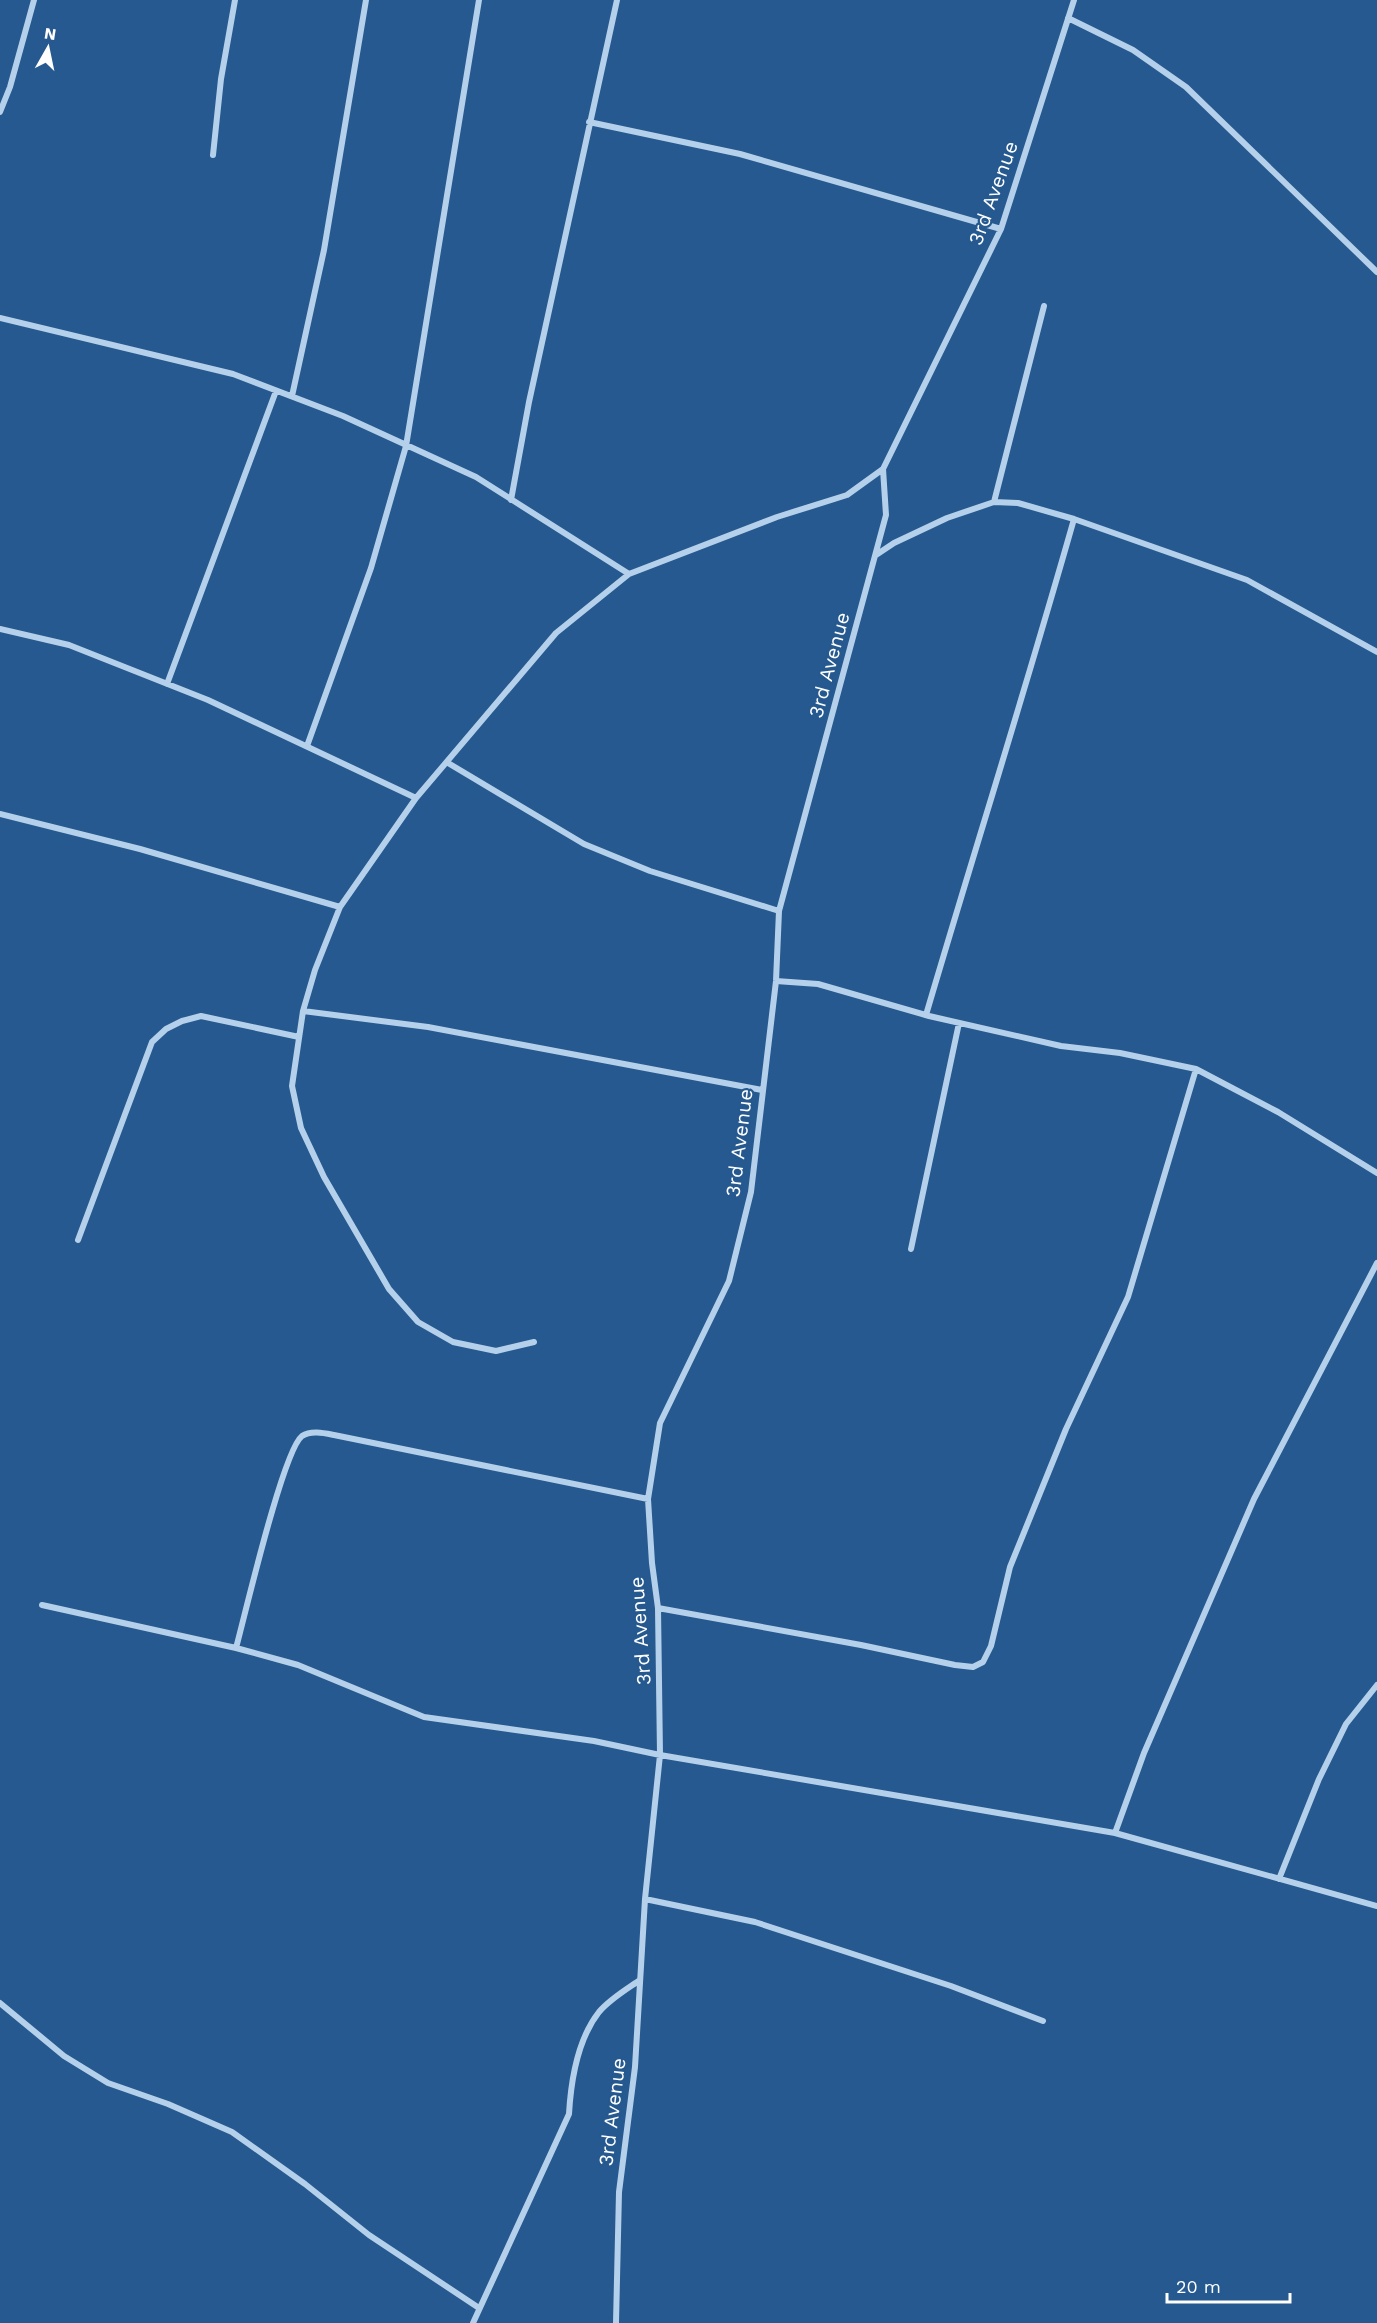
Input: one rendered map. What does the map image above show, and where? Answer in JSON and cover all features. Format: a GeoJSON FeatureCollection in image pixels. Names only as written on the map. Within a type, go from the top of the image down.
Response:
{"type":"FeatureCollection","features":[{"type":"Feature","properties":{"kind":"street"},"geometry":{"type":"LineString","coordinates":[[0,112],[10,87],[34,0]]}},
{"type":"Feature","properties":{"kind":"street"},"geometry":{"type":"LineString","coordinates":[[213,155],[221,79],[235,0]]}},
{"type":"Feature","properties":{"kind":"street"},"geometry":{"type":"LineString","coordinates":[[292,396],[324,249],[366,0]]}},
{"type":"Feature","properties":{"kind":"street"},"geometry":{"type":"LineString","coordinates":[[307,747],[371,568],[406,446],[479,0]]}},
{"type":"Feature","properties":{"kind":"street"},"geometry":{"type":"LineString","coordinates":[[511,500],[529,402],[616,0]]}},
{"type":"Feature","properties":{"kind":"street","name":"3rd Avenue"},"geometry":{"type":"LineString","coordinates":[[616,2323],[619,2192],[635,2067],[645,1899],[660,1755],[658,1608],[652,1563],[648,1499],[660,1423],[729,1281],[751,1192],[776,981],[779,911],[886,515],[884,469],[1001,229],[1074,0]]}},
{"type":"Feature","properties":{"kind":"street"},"geometry":{"type":"LineString","coordinates":[[1068,18],[1133,50],[1186,87],[1377,272]]}},
{"type":"Feature","properties":{"kind":"street"},"geometry":{"type":"LineString","coordinates":[[589,122],[740,154],[1001,229]]}},
{"type":"Feature","properties":{"kind":"street"},"geometry":{"type":"LineString","coordinates":[[994,502],[1044,306]]}},
{"type":"Feature","properties":{"kind":"street"},"geometry":{"type":"LineString","coordinates":[[0,318],[233,374],[343,416],[476,477],[629,574]]}},
{"type":"Feature","properties":{"kind":"street"},"geometry":{"type":"LineString","coordinates":[[167,684],[276,390]]}},
{"type":"Feature","properties":{"kind":"street"},"geometry":{"type":"LineString","coordinates":[[534,1342],[496,1351],[453,1342],[418,1322],[389,1289],[324,1177],[301,1128],[291,1086],[303,1011],[315,970],[340,907],[416,798],[556,633],[629,574],[777,517],[847,495],[884,469]]}},
{"type":"Feature","properties":{"kind":"street"},"geometry":{"type":"LineString","coordinates":[[876,555],[894,543],[933,524],[994,502],[1018,503],[1074,519],[1247,580],[1377,652]]}},
{"type":"Feature","properties":{"kind":"street"},"geometry":{"type":"LineString","coordinates":[[926,1015],[1020,708],[1074,519]]}},
{"type":"Feature","properties":{"kind":"street"},"geometry":{"type":"LineString","coordinates":[[0,629],[69,645],[208,700],[416,798]]}},
{"type":"Feature","properties":{"kind":"street"},"geometry":{"type":"LineString","coordinates":[[448,763],[584,844],[650,871],[779,911]]}},
{"type":"Feature","properties":{"kind":"street"},"geometry":{"type":"LineString","coordinates":[[0,813],[140,849],[340,907]]}},
{"type":"Feature","properties":{"kind":"street"},"geometry":{"type":"LineString","coordinates":[[776,981],[818,984],[926,1015],[1061,1046],[1120,1053],[1196,1069],[1278,1112],[1377,1173]]}},
{"type":"Feature","properties":{"kind":"street"},"geometry":{"type":"LineString","coordinates":[[303,1011],[428,1027],[762,1090]]}},
{"type":"Feature","properties":{"kind":"street"},"geometry":{"type":"LineString","coordinates":[[78,1240],[152,1042],[165,1029],[201,1016],[299,1037]]}},
{"type":"Feature","properties":{"kind":"street"},"geometry":{"type":"LineString","coordinates":[[911,1248],[959,1023]]}},
{"type":"Feature","properties":{"kind":"street"},"geometry":{"type":"LineString","coordinates":[[658,1608],[861,1645],[955,1665],[973,1667],[983,1662],[991,1646],[1010,1567],[1066,1429],[1128,1298],[1196,1069]]}},
{"type":"Feature","properties":{"kind":"street"},"geometry":{"type":"LineString","coordinates":[[1115,1833],[1144,1753],[1254,1498],[1377,1263]]}},
{"type":"Feature","properties":{"kind":"street"},"geometry":{"type":"LineString","coordinates":[[236,1648],[287,1464],[292,1449],[303,1435],[316,1432],[334,1435],[648,1499]]}},
{"type":"Feature","properties":{"kind":"street"},"geometry":{"type":"LineString","coordinates":[[42,1605],[236,1648],[298,1665],[424,1717],[594,1741],[660,1755],[1115,1833],[1377,1906]]}},
{"type":"Feature","properties":{"kind":"street"},"geometry":{"type":"LineString","coordinates":[[1280,1878],[1319,1779],[1346,1724],[1377,1685]]}},
{"type":"Feature","properties":{"kind":"street"},"geometry":{"type":"LineString","coordinates":[[645,1899],[755,1922],[951,1986],[1043,2021]]}},
{"type":"Feature","properties":{"kind":"street"},"geometry":{"type":"LineString","coordinates":[[472,2323],[569,2114],[578,2049],[599,2012],[640,1980]]}},
{"type":"Feature","properties":{"kind":"street"},"geometry":{"type":"LineString","coordinates":[[0,2003],[64,2056],[108,2083],[168,2104],[232,2132],[305,2184],[369,2235],[480,2308]]}}]}
